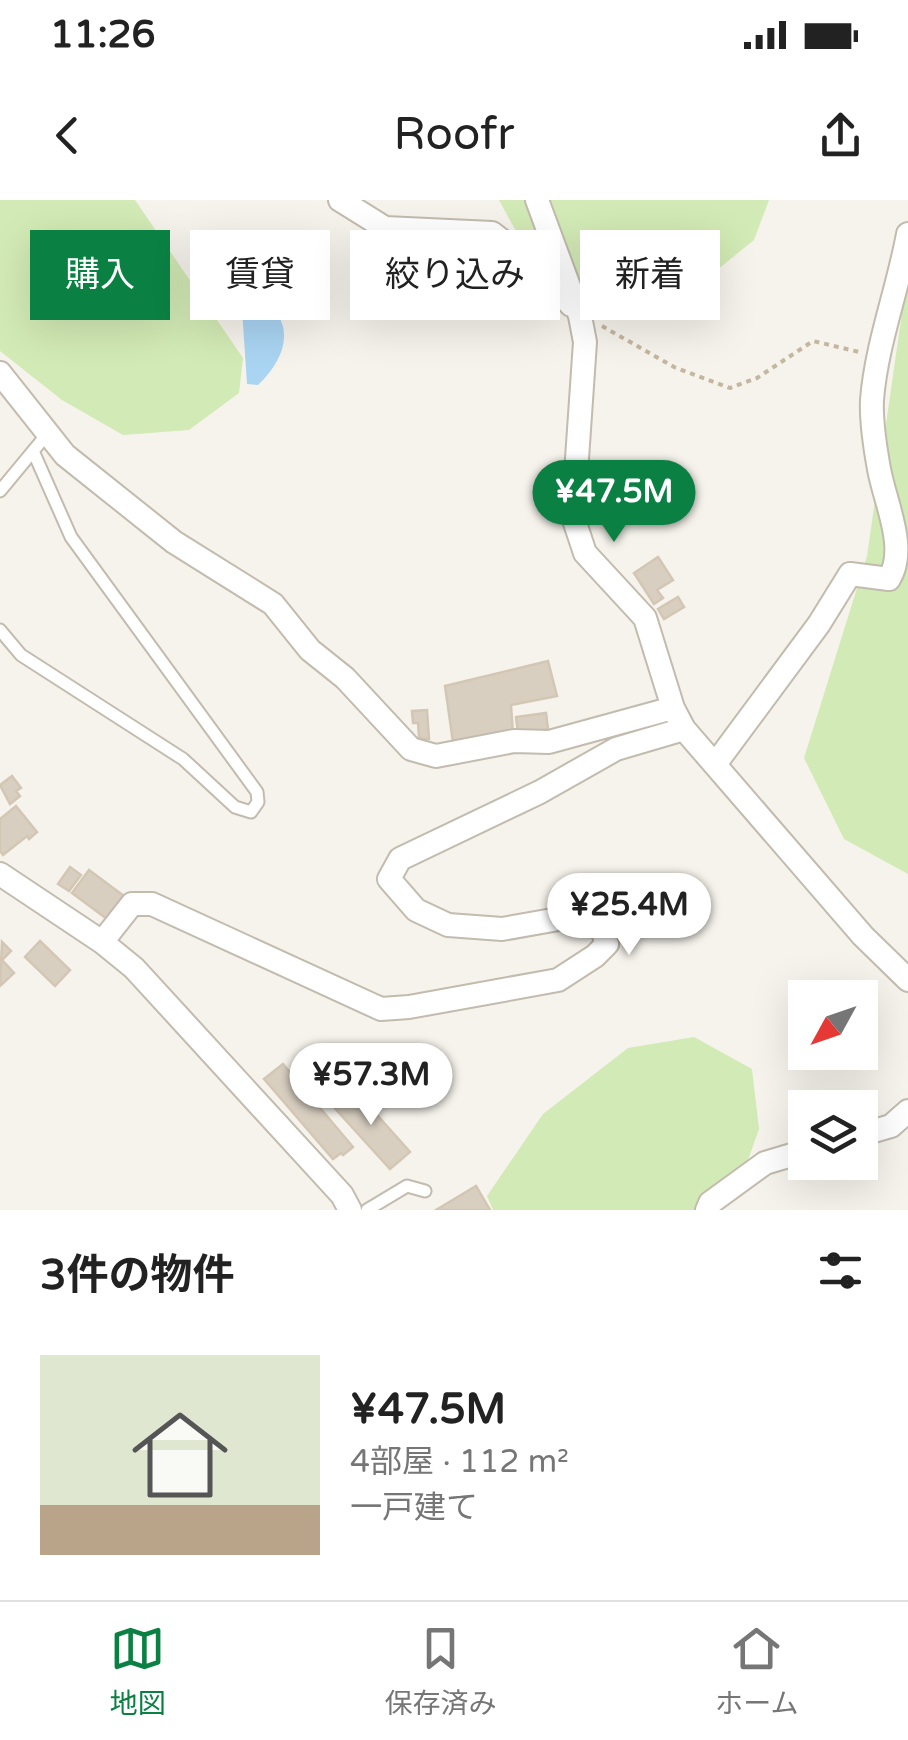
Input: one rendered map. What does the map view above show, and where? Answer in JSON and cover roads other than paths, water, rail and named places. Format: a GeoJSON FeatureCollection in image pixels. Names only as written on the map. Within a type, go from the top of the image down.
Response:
{"type":"FeatureCollection","features":[{"type":"Feature","properties":{"kind":"street"},"geometry":{"type":"LineString","coordinates":[[340,200],[385,228],[492,234],[540,270],[580,316]]}},
{"type":"Feature","properties":{"kind":"street"},"geometry":{"type":"LineString","coordinates":[[537,200],[580,316]]}},
{"type":"Feature","properties":{"kind":"street"},"geometry":{"type":"LineString","coordinates":[[716,763],[819,624],[850,574],[889,579],[897,568],[899,546],[879,469],[872,404],[878,356],[888,328],[908,234]]}},
{"type":"Feature","properties":{"kind":"street"},"geometry":{"type":"LineString","coordinates":[[581,320],[585,342],[573,518],[584,553],[646,618],[678,718],[863,936],[908,980]]}},
{"type":"Feature","properties":{"kind":"street"},"geometry":{"type":"LineString","coordinates":[[0,373],[40,442],[65,454],[174,542],[274,604],[310,650],[345,678],[412,749],[436,756],[514,740],[549,742],[678,718]]}},
{"type":"Feature","properties":{"kind":"street"},"geometry":{"type":"LineString","coordinates":[[102,942],[132,904],[152,904],[381,1009],[558,980],[607,944],[600,924],[581,915],[502,929],[448,926],[416,910],[389,880],[400,860],[540,792],[678,718]]}},
{"type":"Feature","properties":{"kind":"street"},"geometry":{"type":"LineString","coordinates":[[0,874],[134,968],[345,1205]]}},
{"type":"Feature","properties":{"kind":"street"},"geometry":{"type":"LineString","coordinates":[[878,1130],[891,1126],[908,1111]]}},
{"type":"Feature","properties":{"kind":"street"},"geometry":{"type":"LineString","coordinates":[[707,1210],[710,1203],[765,1162],[788,1156]]}},
{"type":"Feature","properties":{"kind":"lane"},"geometry":{"type":"LineString","coordinates":[[0,491],[40,442]]}},
{"type":"Feature","properties":{"kind":"lane"},"geometry":{"type":"LineString","coordinates":[[0,630],[21,655],[184,759],[235,807],[251,812],[258,802],[257,792],[71,537],[40,442]]}},
{"type":"Feature","properties":{"kind":"lane"},"geometry":{"type":"LineString","coordinates":[[367,1210],[407,1186],[425,1190]]}},
{"type":"Feature","properties":{"kind":"water"},"geometry":{"type":"Polygon","coordinates":[[[243,320],[280,320],[284,338],[276,362],[258,385],[247,384],[243,320]]]}}]}
